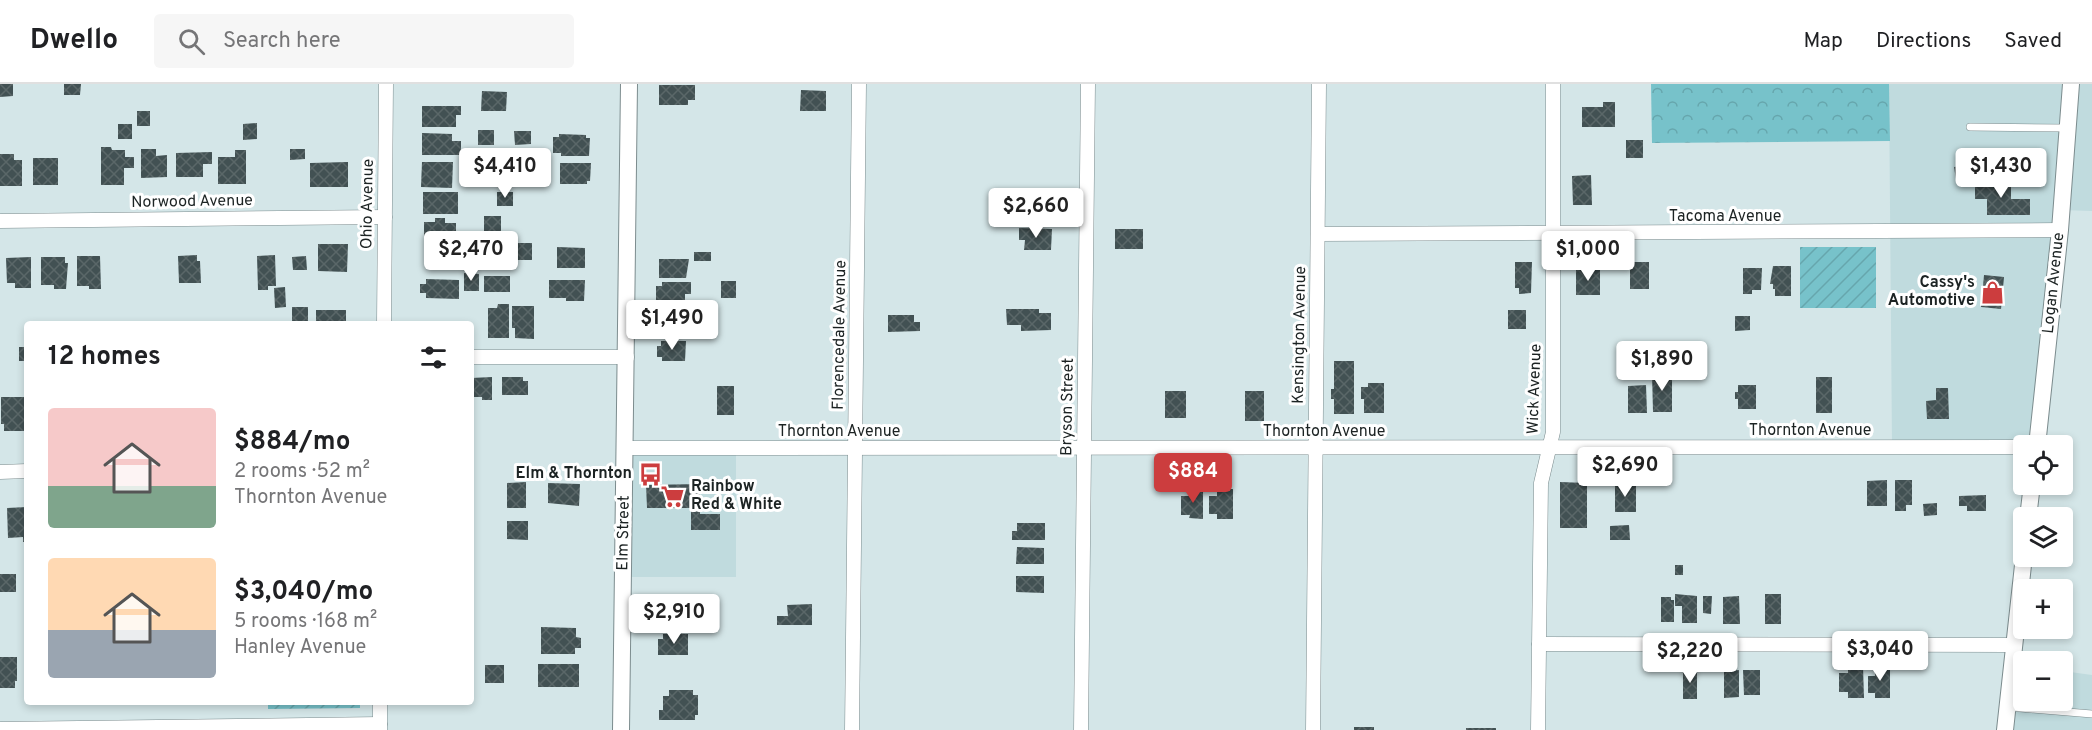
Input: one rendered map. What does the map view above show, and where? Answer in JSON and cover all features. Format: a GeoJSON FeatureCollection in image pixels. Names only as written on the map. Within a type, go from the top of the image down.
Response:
{"type":"FeatureCollection","features":[{"type":"Feature","properties":{"kind":"street","name":"Ohio Avenue"},"geometry":{"type":"LineString","coordinates":[[384,321],[386,84]]}},
{"type":"Feature","properties":{"kind":"street","name":"Elm Street"},"geometry":{"type":"LineString","coordinates":[[621,730],[629,84]]}},
{"type":"Feature","properties":{"kind":"street","name":"Florencedale Avenue"},"geometry":{"type":"LineString","coordinates":[[852,730],[859,84]]}},
{"type":"Feature","properties":{"kind":"street","name":"Bryson Street"},"geometry":{"type":"LineString","coordinates":[[1081,730],[1088,84]]}},
{"type":"Feature","properties":{"kind":"street","name":"Kensington Avenue"},"geometry":{"type":"LineString","coordinates":[[1313,730],[1318,84]]}},
{"type":"Feature","properties":{"kind":"street","name":"Wick Avenue"},"geometry":{"type":"LineString","coordinates":[[1538,730],[1541,483],[1553,432],[1553,84]]}},
{"type":"Feature","properties":{"kind":"street","name":"Logan Avenue"},"geometry":{"type":"LineString","coordinates":[[2038,435],[2060,231],[2071,84]]}},
{"type":"Feature","properties":{"kind":"street","name":"Norwood Avenue"},"geometry":{"type":"LineString","coordinates":[[0,221],[385,217]]}},
{"type":"Feature","properties":{"kind":"street","name":"Tacoma Avenue"},"geometry":{"type":"LineString","coordinates":[[1318,234],[2060,231]]}},
{"type":"Feature","properties":{"kind":"street"},"geometry":{"type":"LineString","coordinates":[[474,357],[627,357]]}},
{"type":"Feature","properties":{"kind":"street","name":"Thornton Avenue"},"geometry":{"type":"LineString","coordinates":[[626,448],[2013,447]]}},
{"type":"Feature","properties":{"kind":"street"},"geometry":{"type":"LineString","coordinates":[[0,472],[24,471]]}},
{"type":"Feature","properties":{"kind":"street"},"geometry":{"type":"LineString","coordinates":[[2005,730],[2023,567]]}},
{"type":"Feature","properties":{"kind":"street"},"geometry":{"type":"LineString","coordinates":[[1539,644],[2014,645]]}},
{"type":"Feature","properties":{"kind":"street"},"geometry":{"type":"LineString","coordinates":[[0,729],[380,727],[380,705]]}},
{"type":"Feature","properties":{"kind":"lane"},"geometry":{"type":"LineString","coordinates":[[1970,127],[2067,128]]}},
{"type":"Feature","properties":{"kind":"lane"},"geometry":{"type":"LineString","coordinates":[[2007,706],[2092,714]]}},
{"type":"Feature","properties":{"kind":"shaded area"},"geometry":{"type":"Polygon","coordinates":[[[1889,84],[2092,84],[2092,211],[2061,210],[2038,435],[2013,435],[2013,445],[1892,447],[1889,84]]]}},
{"type":"Feature","properties":{"kind":"shaded area"},"geometry":{"type":"Polygon","coordinates":[[[626,448],[736,449],[736,577],[623,577],[626,448]]]}},
{"type":"Feature","properties":{"kind":"shaded area"},"geometry":{"type":"Polygon","coordinates":[[[2012,665],[2013,711],[2073,711],[2073,672],[2092,675],[2092,730],[2005,730],[2012,665]]]}},
{"type":"Feature","properties":{"kind":"green space"},"geometry":{"type":"Polygon","coordinates":[[[1651,84],[1889,84],[1890,141],[1652,143],[1651,84]]]}},
{"type":"Feature","properties":{"kind":"green space"},"geometry":{"type":"Polygon","coordinates":[[[1800,247],[1876,247],[1876,308],[1800,308],[1800,247]]]}},
{"type":"Feature","properties":{"kind":"green space"},"geometry":{"type":"Polygon","coordinates":[[[268,705],[360,705],[360,708],[268,709],[268,705]]]}},
{"type":"Feature","properties":{"kind":"building"},"geometry":{"type":"Polygon","coordinates":[[[0,84],[13,84],[13,96],[0,97],[0,84]]]}},
{"type":"Feature","properties":{"kind":"building"},"geometry":{"type":"Polygon","coordinates":[[[64,84],[81,84],[80,95],[64,95],[64,84]]]}},
{"type":"Feature","properties":{"kind":"building"},"geometry":{"type":"Polygon","coordinates":[[[659,85],[695,85],[695,100],[688,100],[688,105],[659,105],[659,85]]]}},
{"type":"Feature","properties":{"kind":"building"},"geometry":{"type":"Polygon","coordinates":[[[801,90],[826,91],[826,111],[800,111],[801,90]]]}},
{"type":"Feature","properties":{"kind":"building"},"geometry":{"type":"Polygon","coordinates":[[[482,91],[507,92],[506,111],[481,111],[482,91]]]}},
{"type":"Feature","properties":{"kind":"building"},"geometry":{"type":"Polygon","coordinates":[[[1603,102],[1615,102],[1615,127],[1582,127],[1582,107],[1603,107],[1603,102]]]}},
{"type":"Feature","properties":{"kind":"building"},"geometry":{"type":"Polygon","coordinates":[[[422,106],[461,106],[461,115],[456,115],[456,127],[422,127],[422,106]]]}},
{"type":"Feature","properties":{"kind":"building"},"geometry":{"type":"Polygon","coordinates":[[[137,111],[150,111],[150,126],[137,126],[137,111]]]}},
{"type":"Feature","properties":{"kind":"building"},"geometry":{"type":"Polygon","coordinates":[[[257,123],[257,139],[243,140],[243,124],[257,123]]]}},
{"type":"Feature","properties":{"kind":"building"},"geometry":{"type":"Polygon","coordinates":[[[118,124],[132,124],[132,139],[118,139],[118,124]]]}},
{"type":"Feature","properties":{"kind":"building"},"geometry":{"type":"Polygon","coordinates":[[[478,130],[494,130],[494,145],[478,145],[478,130]]]}},
{"type":"Feature","properties":{"kind":"building"},"geometry":{"type":"Polygon","coordinates":[[[514,131],[531,131],[531,144],[515,145],[514,131]]]}},
{"type":"Feature","properties":{"kind":"building"},"geometry":{"type":"Polygon","coordinates":[[[422,133],[452,134],[452,141],[461,141],[461,155],[422,155],[422,133]]]}},
{"type":"Feature","properties":{"kind":"building"},"geometry":{"type":"Polygon","coordinates":[[[559,134],[586,135],[586,138],[590,138],[589,156],[561,156],[561,153],[553,153],[553,137],[559,137],[559,134]]]}},
{"type":"Feature","properties":{"kind":"building"},"geometry":{"type":"Polygon","coordinates":[[[1626,140],[1643,140],[1643,158],[1626,158],[1626,140]]]}},
{"type":"Feature","properties":{"kind":"building"},"geometry":{"type":"Polygon","coordinates":[[[101,147],[125,150],[125,157],[134,157],[134,168],[124,168],[124,185],[101,185],[101,147]]]}},
{"type":"Feature","properties":{"kind":"building"},"geometry":{"type":"Polygon","coordinates":[[[141,149],[156,149],[156,156],[167,155],[167,177],[141,178],[141,149]]]}},
{"type":"Feature","properties":{"kind":"building"},"geometry":{"type":"Polygon","coordinates":[[[290,149],[305,149],[305,159],[290,160],[290,149]]]}},
{"type":"Feature","properties":{"kind":"building"},"geometry":{"type":"Polygon","coordinates":[[[235,150],[246,150],[246,184],[218,184],[218,157],[235,157],[235,150]]]}},
{"type":"Feature","properties":{"kind":"building"},"geometry":{"type":"Polygon","coordinates":[[[212,152],[212,164],[203,164],[203,177],[176,177],[176,153],[212,152]]]}},
{"type":"Feature","properties":{"kind":"building"},"geometry":{"type":"Polygon","coordinates":[[[0,154],[14,154],[14,160],[22,160],[22,186],[0,186],[0,154]]]}},
{"type":"Feature","properties":{"kind":"building"},"geometry":{"type":"Polygon","coordinates":[[[478,155],[506,156],[506,165],[495,165],[495,174],[478,173],[478,155]]]}},
{"type":"Feature","properties":{"kind":"building"},"geometry":{"type":"Polygon","coordinates":[[[514,157],[530,157],[530,171],[514,171],[514,157]]]}},
{"type":"Feature","properties":{"kind":"building"},"geometry":{"type":"Polygon","coordinates":[[[33,158],[58,158],[58,185],[33,185],[33,158]]]}},
{"type":"Feature","properties":{"kind":"building"},"geometry":{"type":"Polygon","coordinates":[[[348,162],[348,187],[310,187],[310,163],[348,162]]]}},
{"type":"Feature","properties":{"kind":"building"},"geometry":{"type":"Polygon","coordinates":[[[422,162],[453,162],[452,188],[421,187],[422,162]]]}},
{"type":"Feature","properties":{"kind":"building"},"geometry":{"type":"Polygon","coordinates":[[[560,163],[591,163],[590,181],[587,181],[587,184],[560,184],[560,163]]]}},
{"type":"Feature","properties":{"kind":"building"},"geometry":{"type":"Polygon","coordinates":[[[1970,165],[1973,183],[1957,185],[1954,167],[1970,165]]]}},
{"type":"Feature","properties":{"kind":"building"},"geometry":{"type":"Polygon","coordinates":[[[1591,175],[1592,205],[1573,205],[1572,176],[1591,175]]]}},
{"type":"Feature","properties":{"kind":"building"},"geometry":{"type":"Polygon","coordinates":[[[1975,180],[1997,180],[1997,184],[2011,184],[2011,199],[2030,199],[2030,215],[1987,215],[1987,199],[1975,199],[1975,180]]]}},
{"type":"Feature","properties":{"kind":"building"},"geometry":{"type":"Polygon","coordinates":[[[423,192],[458,192],[458,214],[423,214],[423,192]]]}},
{"type":"Feature","properties":{"kind":"building"},"geometry":{"type":"Polygon","coordinates":[[[497,192],[513,192],[513,206],[497,206],[497,192]]]}},
{"type":"Feature","properties":{"kind":"building"},"geometry":{"type":"Polygon","coordinates":[[[484,216],[501,216],[501,236],[484,236],[484,216]]]}},
{"type":"Feature","properties":{"kind":"building"},"geometry":{"type":"Polygon","coordinates":[[[435,218],[445,218],[445,223],[456,223],[456,238],[450,238],[450,242],[424,242],[424,222],[435,222],[435,218]]]}},
{"type":"Feature","properties":{"kind":"building"},"geometry":{"type":"Polygon","coordinates":[[[1019,228],[1052,229],[1051,250],[1024,250],[1025,240],[1019,240],[1019,228]]]}},
{"type":"Feature","properties":{"kind":"building"},"geometry":{"type":"Polygon","coordinates":[[[1115,229],[1143,229],[1143,249],[1115,249],[1115,229]]]}},
{"type":"Feature","properties":{"kind":"building"},"geometry":{"type":"Polygon","coordinates":[[[515,243],[532,243],[532,260],[515,260],[515,243]]]}},
{"type":"Feature","properties":{"kind":"building"},"geometry":{"type":"Polygon","coordinates":[[[318,244],[348,244],[347,272],[318,271],[318,244]]]}},
{"type":"Feature","properties":{"kind":"building"},"geometry":{"type":"Polygon","coordinates":[[[557,247],[585,248],[585,268],[557,268],[557,247]]]}},
{"type":"Feature","properties":{"kind":"building"},"geometry":{"type":"Polygon","coordinates":[[[694,252],[711,252],[711,261],[694,261],[694,252]]]}},
{"type":"Feature","properties":{"kind":"building"},"geometry":{"type":"Polygon","coordinates":[[[197,255],[197,261],[200,261],[201,283],[179,283],[178,256],[197,255]]]}},
{"type":"Feature","properties":{"kind":"building"},"geometry":{"type":"Polygon","coordinates":[[[275,255],[276,286],[268,286],[268,290],[258,290],[257,256],[275,255]]]}},
{"type":"Feature","properties":{"kind":"building"},"geometry":{"type":"Polygon","coordinates":[[[77,256],[100,256],[101,289],[77,286],[77,256]]]}},
{"type":"Feature","properties":{"kind":"building"},"geometry":{"type":"Polygon","coordinates":[[[306,256],[307,270],[293,270],[292,257],[306,256]]]}},
{"type":"Feature","properties":{"kind":"building"},"geometry":{"type":"Polygon","coordinates":[[[31,257],[31,288],[15,288],[15,283],[7,283],[6,258],[31,257]]]}},
{"type":"Feature","properties":{"kind":"building"},"geometry":{"type":"Polygon","coordinates":[[[41,257],[65,257],[65,263],[68,263],[66,289],[54,289],[54,285],[41,285],[41,257]]]}},
{"type":"Feature","properties":{"kind":"building"},"geometry":{"type":"Polygon","coordinates":[[[659,259],[689,259],[686,278],[659,278],[659,259]]]}},
{"type":"Feature","properties":{"kind":"building"},"geometry":{"type":"Polygon","coordinates":[[[1515,262],[1532,262],[1531,293],[1519,294],[1519,288],[1515,288],[1515,262]]]}},
{"type":"Feature","properties":{"kind":"building"},"geometry":{"type":"Polygon","coordinates":[[[1630,262],[1649,262],[1649,289],[1630,289],[1630,262]]]}},
{"type":"Feature","properties":{"kind":"building"},"geometry":{"type":"Polygon","coordinates":[[[1773,266],[1791,266],[1791,296],[1775,296],[1773,284],[1770,284],[1773,266]]]}},
{"type":"Feature","properties":{"kind":"building"},"geometry":{"type":"Polygon","coordinates":[[[1743,268],[1762,268],[1761,290],[1752,290],[1752,294],[1743,294],[1743,268]]]}},
{"type":"Feature","properties":{"kind":"building"},"geometry":{"type":"Polygon","coordinates":[[[1576,269],[1600,269],[1600,295],[1576,295],[1576,269]]]}},
{"type":"Feature","properties":{"kind":"building"},"geometry":{"type":"Polygon","coordinates":[[[464,273],[479,274],[479,291],[464,291],[464,273]]]}},
{"type":"Feature","properties":{"kind":"building","name":"Cassy's Automotive"},"geometry":{"type":"Polygon","coordinates":[[[1984,275],[2004,277],[2001,309],[1981,307],[1984,275]]]}},
{"type":"Feature","properties":{"kind":"building"},"geometry":{"type":"Polygon","coordinates":[[[484,276],[510,276],[510,292],[484,292],[484,276]]]}},
{"type":"Feature","properties":{"kind":"building"},"geometry":{"type":"Polygon","coordinates":[[[426,279],[459,280],[459,299],[426,298],[426,293],[420,293],[420,284],[426,284],[426,279]]]}},
{"type":"Feature","properties":{"kind":"building"},"geometry":{"type":"Polygon","coordinates":[[[549,280],[585,280],[584,301],[549,298],[549,280]]]}},
{"type":"Feature","properties":{"kind":"building"},"geometry":{"type":"Polygon","coordinates":[[[721,281],[736,281],[736,298],[721,298],[721,281]]]}},
{"type":"Feature","properties":{"kind":"building"},"geometry":{"type":"Polygon","coordinates":[[[662,282],[691,282],[691,294],[685,294],[685,303],[676,303],[676,307],[656,307],[656,286],[662,286],[662,282]]]}},
{"type":"Feature","properties":{"kind":"building"},"geometry":{"type":"Polygon","coordinates":[[[285,287],[286,307],[275,308],[274,288],[285,287]]]}},
{"type":"Feature","properties":{"kind":"building"},"geometry":{"type":"Polygon","coordinates":[[[498,304],[509,304],[509,338],[488,338],[488,308],[497,308],[498,304]]]}},
{"type":"Feature","properties":{"kind":"building"},"geometry":{"type":"Polygon","coordinates":[[[512,306],[534,306],[534,339],[515,338],[515,328],[512,328],[512,306]]]}},
{"type":"Feature","properties":{"kind":"building"},"geometry":{"type":"Polygon","coordinates":[[[292,307],[308,307],[308,321],[292,321],[292,307]]]}},
{"type":"Feature","properties":{"kind":"building"},"geometry":{"type":"Polygon","coordinates":[[[1006,309],[1039,309],[1039,313],[1051,313],[1051,330],[1021,331],[1021,325],[1007,325],[1006,309]]]}},
{"type":"Feature","properties":{"kind":"building"},"geometry":{"type":"Polygon","coordinates":[[[316,310],[346,310],[346,321],[316,321],[316,310]]]}},
{"type":"Feature","properties":{"kind":"building"},"geometry":{"type":"Polygon","coordinates":[[[1508,310],[1526,310],[1526,329],[1508,329],[1508,310]]]}},
{"type":"Feature","properties":{"kind":"building"},"geometry":{"type":"Polygon","coordinates":[[[888,315],[914,315],[914,322],[920,322],[920,331],[888,332],[888,315]]]}},
{"type":"Feature","properties":{"kind":"building"},"geometry":{"type":"Polygon","coordinates":[[[1735,316],[1750,316],[1750,330],[1735,331],[1735,316]]]}},
{"type":"Feature","properties":{"kind":"building"},"geometry":{"type":"Polygon","coordinates":[[[661,341],[686,341],[685,361],[662,361],[662,357],[657,357],[657,346],[661,346],[661,341]]]}},
{"type":"Feature","properties":{"kind":"building"},"geometry":{"type":"Polygon","coordinates":[[[19,347],[24,347],[24,361],[19,361],[19,347]]]}},
{"type":"Feature","properties":{"kind":"building"},"geometry":{"type":"Polygon","coordinates":[[[1631,357],[1631,370],[1621,370],[1621,358],[1631,357]]]}},
{"type":"Feature","properties":{"kind":"building"},"geometry":{"type":"Polygon","coordinates":[[[1334,361],[1354,361],[1354,414],[1334,414],[1331,389],[1334,389],[1334,361]]]}},
{"type":"Feature","properties":{"kind":"building"},"geometry":{"type":"Polygon","coordinates":[[[1672,372],[1672,412],[1653,412],[1652,373],[1672,372]]]}},
{"type":"Feature","properties":{"kind":"building"},"geometry":{"type":"Polygon","coordinates":[[[492,377],[492,400],[474,397],[474,378],[492,377]]]}},
{"type":"Feature","properties":{"kind":"building"},"geometry":{"type":"Polygon","coordinates":[[[502,377],[523,377],[523,381],[528,381],[528,395],[502,395],[502,377]]]}},
{"type":"Feature","properties":{"kind":"building"},"geometry":{"type":"Polygon","coordinates":[[[1816,377],[1832,377],[1832,413],[1816,413],[1816,377]]]}},
{"type":"Feature","properties":{"kind":"building"},"geometry":{"type":"Polygon","coordinates":[[[1368,383],[1384,383],[1384,413],[1364,413],[1361,387],[1368,387],[1368,383]]]}},
{"type":"Feature","properties":{"kind":"building"},"geometry":{"type":"Polygon","coordinates":[[[1646,385],[1647,413],[1628,413],[1628,386],[1646,385]]]}},
{"type":"Feature","properties":{"kind":"building"},"geometry":{"type":"Polygon","coordinates":[[[1738,385],[1756,385],[1756,409],[1738,409],[1735,392],[1738,392],[1738,385]]]}},
{"type":"Feature","properties":{"kind":"building"},"geometry":{"type":"Polygon","coordinates":[[[717,386],[734,386],[734,415],[717,415],[717,386]]]}},
{"type":"Feature","properties":{"kind":"building"},"geometry":{"type":"Polygon","coordinates":[[[1936,388],[1948,388],[1949,419],[1927,419],[1926,401],[1936,400],[1936,388]]]}},
{"type":"Feature","properties":{"kind":"building"},"geometry":{"type":"Polygon","coordinates":[[[1165,391],[1186,391],[1186,418],[1165,418],[1165,391]]]}},
{"type":"Feature","properties":{"kind":"building"},"geometry":{"type":"Polygon","coordinates":[[[1245,391],[1264,391],[1264,421],[1245,421],[1245,391]]]}},
{"type":"Feature","properties":{"kind":"building"},"geometry":{"type":"Polygon","coordinates":[[[1,397],[24,397],[24,431],[4,431],[4,424],[1,424],[1,397]]]}},
{"type":"Feature","properties":{"kind":"building"},"geometry":{"type":"Polygon","coordinates":[[[1887,480],[1887,506],[1867,506],[1867,481],[1887,480]]]}},
{"type":"Feature","properties":{"kind":"building"},"geometry":{"type":"Polygon","coordinates":[[[1895,480],[1912,480],[1912,505],[1906,505],[1906,511],[1895,511],[1895,480]]]}},
{"type":"Feature","properties":{"kind":"building"},"geometry":{"type":"Polygon","coordinates":[[[526,482],[526,508],[507,508],[507,483],[526,482]]]}},
{"type":"Feature","properties":{"kind":"building"},"geometry":{"type":"Polygon","coordinates":[[[1560,482],[1587,483],[1587,528],[1560,528],[1560,482]]]}},
{"type":"Feature","properties":{"kind":"building"},"geometry":{"type":"Polygon","coordinates":[[[548,483],[580,484],[579,506],[548,503],[548,483]]]}},
{"type":"Feature","properties":{"kind":"building","name":"Rainbow Red & White"},"geometry":{"type":"Polygon","coordinates":[[[700,484],[700,514],[720,514],[720,530],[691,530],[691,508],[647,508],[646,485],[700,484]]]}},
{"type":"Feature","properties":{"kind":"building"},"geometry":{"type":"Polygon","coordinates":[[[1615,484],[1636,484],[1636,512],[1615,512],[1615,484]]]}},
{"type":"Feature","properties":{"kind":"building"},"geometry":{"type":"Polygon","coordinates":[[[1189,489],[1203,489],[1203,519],[1181,515],[1181,496],[1189,496],[1189,489]]]}},
{"type":"Feature","properties":{"kind":"building"},"geometry":{"type":"Polygon","coordinates":[[[1217,489],[1233,489],[1233,519],[1217,519],[1217,514],[1209,514],[1209,496],[1217,496],[1217,489]]]}},
{"type":"Feature","properties":{"kind":"building"},"geometry":{"type":"Polygon","coordinates":[[[1986,495],[1986,511],[1967,511],[1967,506],[1959,506],[1959,496],[1986,495]]]}},
{"type":"Feature","properties":{"kind":"building"},"geometry":{"type":"Polygon","coordinates":[[[1937,503],[1937,515],[1924,516],[1923,504],[1937,503]]]}},
{"type":"Feature","properties":{"kind":"building"},"geometry":{"type":"Polygon","coordinates":[[[24,507],[24,542],[23,537],[8,538],[7,508],[24,507]]]}},
{"type":"Feature","properties":{"kind":"building"},"geometry":{"type":"Polygon","coordinates":[[[507,521],[528,521],[528,540],[507,539],[507,521]]]}},
{"type":"Feature","properties":{"kind":"building"},"geometry":{"type":"Polygon","coordinates":[[[1017,523],[1045,523],[1045,540],[1012,540],[1012,531],[1017,531],[1017,523]]]}},
{"type":"Feature","properties":{"kind":"building"},"geometry":{"type":"Polygon","coordinates":[[[1629,525],[1630,540],[1610,540],[1610,526],[1629,525]]]}},
{"type":"Feature","properties":{"kind":"building"},"geometry":{"type":"Polygon","coordinates":[[[1017,547],[1044,548],[1044,564],[1016,564],[1017,547]]]}},
{"type":"Feature","properties":{"kind":"building"},"geometry":{"type":"Polygon","coordinates":[[[1675,565],[1683,565],[1683,575],[1675,575],[1675,565]]]}},
{"type":"Feature","properties":{"kind":"building"},"geometry":{"type":"Polygon","coordinates":[[[0,574],[16,574],[16,592],[0,592],[0,574]]]}},
{"type":"Feature","properties":{"kind":"building"},"geometry":{"type":"Polygon","coordinates":[[[1016,576],[1044,576],[1044,593],[1016,592],[1016,576]]]}},
{"type":"Feature","properties":{"kind":"building"},"geometry":{"type":"Polygon","coordinates":[[[1675,594],[1697,596],[1697,623],[1682,623],[1682,606],[1675,606],[1675,594]]]}},
{"type":"Feature","properties":{"kind":"building"},"geometry":{"type":"Polygon","coordinates":[[[1765,594],[1781,594],[1781,624],[1765,624],[1765,594]]]}},
{"type":"Feature","properties":{"kind":"building"},"geometry":{"type":"Polygon","coordinates":[[[1703,596],[1712,596],[1711,614],[1703,613],[1703,596]]]}},
{"type":"Feature","properties":{"kind":"building"},"geometry":{"type":"Polygon","coordinates":[[[1739,596],[1740,624],[1723,624],[1723,597],[1739,596]]]}},
{"type":"Feature","properties":{"kind":"building"},"geometry":{"type":"Polygon","coordinates":[[[1661,597],[1671,597],[1671,600],[1674,600],[1674,622],[1661,622],[1661,597]]]}},
{"type":"Feature","properties":{"kind":"building"},"geometry":{"type":"Polygon","coordinates":[[[812,604],[812,625],[777,625],[777,616],[788,616],[787,605],[812,604]]]}},
{"type":"Feature","properties":{"kind":"building"},"geometry":{"type":"Polygon","coordinates":[[[541,627],[576,628],[576,637],[581,638],[581,648],[575,648],[575,654],[541,654],[541,627]]]}},
{"type":"Feature","properties":{"kind":"building"},"geometry":{"type":"Polygon","coordinates":[[[663,634],[688,634],[688,655],[658,655],[658,639],[663,639],[663,634]]]}},
{"type":"Feature","properties":{"kind":"building"},"geometry":{"type":"Polygon","coordinates":[[[0,657],[17,657],[15,688],[0,688],[0,657]]]}},
{"type":"Feature","properties":{"kind":"building"},"geometry":{"type":"Polygon","coordinates":[[[538,664],[579,664],[579,687],[538,687],[538,664]]]}},
{"type":"Feature","properties":{"kind":"building"},"geometry":{"type":"Polygon","coordinates":[[[485,665],[504,665],[504,683],[485,683],[485,665]]]}},
{"type":"Feature","properties":{"kind":"building"},"geometry":{"type":"Polygon","coordinates":[[[1875,665],[1890,665],[1890,698],[1875,698],[1875,693],[1868,693],[1868,676],[1875,676],[1875,665]]]}},
{"type":"Feature","properties":{"kind":"building"},"geometry":{"type":"Polygon","coordinates":[[[1848,666],[1863,666],[1864,698],[1848,698],[1848,692],[1839,692],[1839,673],[1848,673],[1848,666]]]}},
{"type":"Feature","properties":{"kind":"building"},"geometry":{"type":"Polygon","coordinates":[[[1683,669],[1697,669],[1697,699],[1683,699],[1683,669]]]}},
{"type":"Feature","properties":{"kind":"building"},"geometry":{"type":"Polygon","coordinates":[[[1739,670],[1739,697],[1724,698],[1724,671],[1739,670]]]}},
{"type":"Feature","properties":{"kind":"building"},"geometry":{"type":"Polygon","coordinates":[[[1743,670],[1760,670],[1760,695],[1744,695],[1743,670]]]}},
{"type":"Feature","properties":{"kind":"building"},"geometry":{"type":"Polygon","coordinates":[[[669,690],[693,690],[693,695],[698,695],[698,715],[695,715],[695,720],[659,720],[659,710],[663,710],[663,696],[669,696],[669,690]]]}},
{"type":"Feature","properties":{"kind":"building"},"geometry":{"type":"Polygon","coordinates":[[[1354,727],[1374,727],[1374,730],[1354,730],[1354,727]]]}},
{"type":"Feature","properties":{"kind":"building"},"geometry":{"type":"Polygon","coordinates":[[[1466,728],[1496,728],[1496,730],[1466,730],[1466,728]]]}},
{"type":"Feature","properties":{"kind":"place","name":"Cassy's Automotive"},"geometry":{"type":"Point","coordinates":[1993,292]}},
{"type":"Feature","properties":{"kind":"place","name":"Elm & Thornton"},"geometry":{"type":"Point","coordinates":[650,474]}},
{"type":"Feature","properties":{"kind":"place","name":"Rainbow Red & White"},"geometry":{"type":"Point","coordinates":[673,496]}}]}
